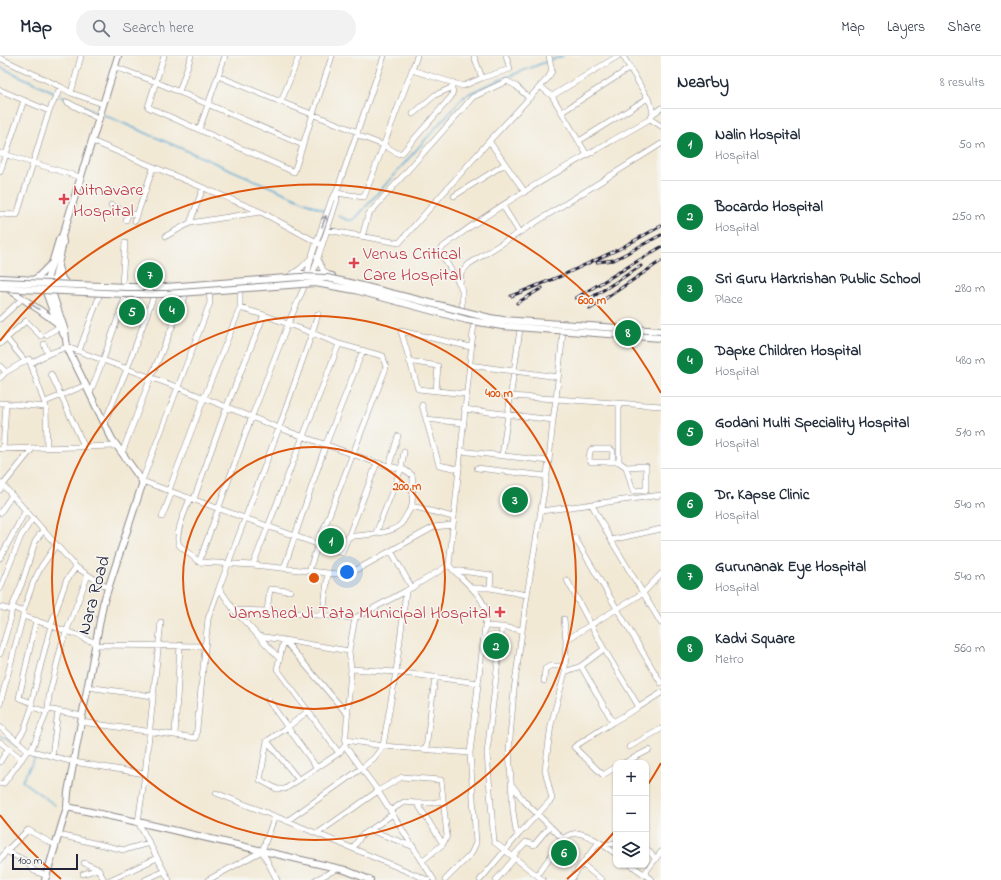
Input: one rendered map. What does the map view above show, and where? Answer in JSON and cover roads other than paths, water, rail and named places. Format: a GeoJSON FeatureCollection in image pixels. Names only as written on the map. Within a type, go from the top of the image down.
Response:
{"type":"FeatureCollection","features":[{"type":"Feature","properties":{"kind":"main road"},"geometry":{"type":"LineString","coordinates":[[118,56],[62,236],[59,240],[54,265],[54,281],[49,292],[65,331],[67,347],[104,424],[117,446],[142,481]]}},
{"type":"Feature","properties":{"kind":"main road"},"geometry":{"type":"LineString","coordinates":[[34,280],[54,265]]}},
{"type":"Feature","properties":{"kind":"main road"},"geometry":{"type":"LineString","coordinates":[[54,265],[47,280],[58,325],[61,333],[65,336]]}},
{"type":"Feature","properties":{"kind":"main road"},"geometry":{"type":"LineString","coordinates":[[54,265],[64,282]]}},
{"type":"Feature","properties":{"kind":"main road"},"geometry":{"type":"LineString","coordinates":[[0,278],[153,285],[309,274],[328,276],[462,310],[504,318],[661,330]]}},
{"type":"Feature","properties":{"kind":"main road"},"geometry":{"type":"LineString","coordinates":[[0,282],[166,288],[301,277],[320,277],[350,283],[469,314],[504,320],[661,330]]}},
{"type":"Feature","properties":{"kind":"main road"},"geometry":{"type":"LineString","coordinates":[[0,288],[126,294],[166,294],[315,283],[355,290],[467,320],[502,326],[661,339]]}},
{"type":"Feature","properties":{"kind":"main road"},"geometry":{"type":"LineString","coordinates":[[0,288],[49,292],[154,295],[312,285],[360,293],[474,323],[520,329],[661,339]]}},
{"type":"Feature","properties":{"kind":"main road"},"geometry":{"type":"LineString","coordinates":[[10,290],[58,325]]}},
{"type":"Feature","properties":{"kind":"main road","name":"Nara Road"},"geometry":{"type":"LineString","coordinates":[[46,878],[67,807],[81,719],[103,604],[142,485],[142,481]]}},
{"type":"Feature","properties":{"kind":"main road"},"geometry":{"type":"LineString","coordinates":[[67,807],[138,822],[337,869],[370,880]]}},
{"type":"Feature","properties":{"kind":"street"},"geometry":{"type":"LineString","coordinates":[[71,93],[81,56]]}},
{"type":"Feature","properties":{"kind":"street"},"geometry":{"type":"LineString","coordinates":[[164,56],[148,107],[294,172],[332,56]]}},
{"type":"Feature","properties":{"kind":"street"},"geometry":{"type":"LineString","coordinates":[[180,92],[191,56]]}},
{"type":"Feature","properties":{"kind":"street"},"geometry":{"type":"LineString","coordinates":[[199,130],[225,56]]}},
{"type":"Feature","properties":{"kind":"street"},"geometry":{"type":"LineString","coordinates":[[281,102],[299,56]]}},
{"type":"Feature","properties":{"kind":"street"},"geometry":{"type":"LineString","coordinates":[[312,285],[309,274],[311,258],[316,242],[332,198],[336,193],[384,56]]}},
{"type":"Feature","properties":{"kind":"street"},"geometry":{"type":"LineString","coordinates":[[336,193],[364,197],[417,56]]}},
{"type":"Feature","properties":{"kind":"street"},"geometry":{"type":"LineString","coordinates":[[474,56],[482,78]]}},
{"type":"Feature","properties":{"kind":"street"},"geometry":{"type":"LineString","coordinates":[[412,70],[452,85],[463,86],[510,69],[506,56]]}},
{"type":"Feature","properties":{"kind":"street"},"geometry":{"type":"LineString","coordinates":[[327,230],[399,243],[540,86],[552,70],[549,56]]}},
{"type":"Feature","properties":{"kind":"street"},"geometry":{"type":"LineString","coordinates":[[552,96],[618,56]]}},
{"type":"Feature","properties":{"kind":"street"},"geometry":{"type":"LineString","coordinates":[[623,56],[651,104],[652,117],[661,126]]}},
{"type":"Feature","properties":{"kind":"street"},"geometry":{"type":"LineString","coordinates":[[0,58],[71,93],[103,106]]}},
{"type":"Feature","properties":{"kind":"street"},"geometry":{"type":"LineString","coordinates":[[115,67],[156,82],[303,145]]}},
{"type":"Feature","properties":{"kind":"street"},"geometry":{"type":"LineString","coordinates":[[562,112],[630,68]]}},
{"type":"Feature","properties":{"kind":"street"},"geometry":{"type":"LineString","coordinates":[[501,72],[507,81],[516,86],[529,98]]}},
{"type":"Feature","properties":{"kind":"street"},"geometry":{"type":"LineString","coordinates":[[218,76],[313,114],[383,145],[399,154],[402,154],[451,97],[453,91],[452,85]]}},
{"type":"Feature","properties":{"kind":"street"},"geometry":{"type":"LineString","coordinates":[[362,237],[368,215],[473,97],[507,81]]}},
{"type":"Feature","properties":{"kind":"street"},"geometry":{"type":"LineString","coordinates":[[413,114],[435,95],[452,85]]}},
{"type":"Feature","properties":{"kind":"street"},"geometry":{"type":"LineString","coordinates":[[540,86],[552,96],[587,155]]}},
{"type":"Feature","properties":{"kind":"street"},"geometry":{"type":"LineString","coordinates":[[0,214],[17,215],[34,164],[49,111],[61,88]]}},
{"type":"Feature","properties":{"kind":"street"},"geometry":{"type":"LineString","coordinates":[[0,90],[49,111]]}},
{"type":"Feature","properties":{"kind":"street"},"geometry":{"type":"LineString","coordinates":[[579,141],[648,98]]}},
{"type":"Feature","properties":{"kind":"street"},"geometry":{"type":"LineString","coordinates":[[0,172],[3,154],[24,100]]}},
{"type":"Feature","properties":{"kind":"street"},"geometry":{"type":"LineString","coordinates":[[67,102],[99,118]]}},
{"type":"Feature","properties":{"kind":"street"},"geometry":{"type":"LineString","coordinates":[[462,310],[462,290],[460,285],[438,250],[525,192],[652,117],[661,108]]}},
{"type":"Feature","properties":{"kind":"street"},"geometry":{"type":"LineString","coordinates":[[92,141],[153,168],[261,212],[322,245]]}},
{"type":"Feature","properties":{"kind":"street"},"geometry":{"type":"LineString","coordinates":[[489,141],[525,192]]}},
{"type":"Feature","properties":{"kind":"street"},"geometry":{"type":"LineString","coordinates":[[460,285],[461,274],[469,264],[661,144]]}},
{"type":"Feature","properties":{"kind":"street"},"geometry":{"type":"LineString","coordinates":[[3,154],[80,177]]}},
{"type":"Feature","properties":{"kind":"street"},"geometry":{"type":"LineString","coordinates":[[454,196],[505,164]]}},
{"type":"Feature","properties":{"kind":"street"},"geometry":{"type":"LineString","coordinates":[[111,205],[129,212],[136,218],[153,168]]}},
{"type":"Feature","properties":{"kind":"street"},"geometry":{"type":"LineString","coordinates":[[190,223],[203,188]]}},
{"type":"Feature","properties":{"kind":"street"},"geometry":{"type":"LineString","coordinates":[[199,562],[252,416],[288,324],[322,245],[337,200],[336,193]]}},
{"type":"Feature","properties":{"kind":"street"},"geometry":{"type":"LineString","coordinates":[[503,206],[519,232]]}},
{"type":"Feature","properties":{"kind":"street"},"geometry":{"type":"LineString","coordinates":[[126,220],[129,212]]}},
{"type":"Feature","properties":{"kind":"street"},"geometry":{"type":"LineString","coordinates":[[166,236],[190,223],[261,212]]}},
{"type":"Feature","properties":{"kind":"street"},"geometry":{"type":"LineString","coordinates":[[122,284],[124,243]]}},
{"type":"Feature","properties":{"kind":"street"},"geometry":{"type":"LineString","coordinates":[[291,275],[311,258]]}},
{"type":"Feature","properties":{"kind":"street"},"geometry":{"type":"LineString","coordinates":[[317,258],[328,276]]}},
{"type":"Feature","properties":{"kind":"street"},"geometry":{"type":"LineString","coordinates":[[209,281],[210,303],[142,481],[342,553],[377,463]]}},
{"type":"Feature","properties":{"kind":"street"},"geometry":{"type":"LineString","coordinates":[[162,517],[204,398],[240,308],[240,290]]}},
{"type":"Feature","properties":{"kind":"street"},"geometry":{"type":"LineString","coordinates":[[79,351],[100,294]]}},
{"type":"Feature","properties":{"kind":"street"},"geometry":{"type":"LineString","coordinates":[[122,453],[151,377],[186,294]]}},
{"type":"Feature","properties":{"kind":"street"},"geometry":{"type":"LineString","coordinates":[[90,393],[126,295]]}},
{"type":"Feature","properties":{"kind":"street"},"geometry":{"type":"LineString","coordinates":[[104,424],[127,369],[154,295]]}},
{"type":"Feature","properties":{"kind":"street"},"geometry":{"type":"LineString","coordinates":[[0,319],[23,298]]}},
{"type":"Feature","properties":{"kind":"street"},"geometry":{"type":"LineString","coordinates":[[240,308],[264,315],[339,344],[383,356],[386,368],[309,571]]}},
{"type":"Feature","properties":{"kind":"street"},"geometry":{"type":"LineString","coordinates":[[36,620],[19,698],[32,705],[48,710],[58,711],[81,719],[149,732],[196,738],[208,619],[279,428],[318,314]]}},
{"type":"Feature","properties":{"kind":"street"},"geometry":{"type":"LineString","coordinates":[[264,315],[226,406],[179,530],[179,545],[199,562],[253,565],[347,575],[434,527],[453,526]]}},
{"type":"Feature","properties":{"kind":"street"},"geometry":{"type":"LineString","coordinates":[[0,344],[26,321],[44,336],[58,325]]}},
{"type":"Feature","properties":{"kind":"street"},"geometry":{"type":"LineString","coordinates":[[519,834],[516,830],[512,798],[509,750],[514,690],[546,476],[564,322]]}},
{"type":"Feature","properties":{"kind":"street"},"geometry":{"type":"LineString","coordinates":[[445,880],[472,854],[476,843],[470,753],[486,626],[486,612],[478,594],[449,565],[474,323]]}},
{"type":"Feature","properties":{"kind":"street"},"geometry":{"type":"LineString","coordinates":[[502,456],[520,329]]}},
{"type":"Feature","properties":{"kind":"street"},"geometry":{"type":"LineString","coordinates":[[466,394],[418,389],[401,331],[471,347]]}},
{"type":"Feature","properties":{"kind":"street"},"geometry":{"type":"LineString","coordinates":[[6,338],[25,361]]}},
{"type":"Feature","properties":{"kind":"street"},"geometry":{"type":"LineString","coordinates":[[44,344],[48,354]]}},
{"type":"Feature","properties":{"kind":"street"},"geometry":{"type":"LineString","coordinates":[[253,565],[339,344]]}},
{"type":"Feature","properties":{"kind":"street"},"geometry":{"type":"LineString","coordinates":[[31,363],[48,354],[67,347],[151,377],[279,428],[377,463],[401,469],[412,475],[412,506],[405,515],[402,524],[395,529],[348,536]]}},
{"type":"Feature","properties":{"kind":"street"},"geometry":{"type":"LineString","coordinates":[[284,568],[326,444],[363,350]]}},
{"type":"Feature","properties":{"kind":"street"},"geometry":{"type":"LineString","coordinates":[[0,378],[6,372],[29,359],[46,404],[47,447]]}},
{"type":"Feature","properties":{"kind":"street"},"geometry":{"type":"LineString","coordinates":[[409,361],[438,366],[436,391]]}},
{"type":"Feature","properties":{"kind":"street"},"geometry":{"type":"LineString","coordinates":[[469,365],[558,377]]}},
{"type":"Feature","properties":{"kind":"street"},"geometry":{"type":"LineString","coordinates":[[0,366],[6,372]]}},
{"type":"Feature","properties":{"kind":"street"},"geometry":{"type":"LineString","coordinates":[[51,374],[84,446]]}},
{"type":"Feature","properties":{"kind":"street"},"geometry":{"type":"LineString","coordinates":[[0,403],[46,404],[61,395],[86,385]]}},
{"type":"Feature","properties":{"kind":"street"},"geometry":{"type":"LineString","coordinates":[[510,396],[661,406]]}},
{"type":"Feature","properties":{"kind":"street"},"geometry":{"type":"LineString","coordinates":[[6,404],[2,428],[2,449],[117,446]]}},
{"type":"Feature","properties":{"kind":"street"},"geometry":{"type":"LineString","coordinates":[[619,404],[619,462]]}},
{"type":"Feature","properties":{"kind":"street"},"geometry":{"type":"LineString","coordinates":[[422,406],[439,466],[458,469]]}},
{"type":"Feature","properties":{"kind":"street"},"geometry":{"type":"LineString","coordinates":[[464,409],[552,420]]}},
{"type":"Feature","properties":{"kind":"street"},"geometry":{"type":"LineString","coordinates":[[426,419],[463,423]]}},
{"type":"Feature","properties":{"kind":"street"},"geometry":{"type":"LineString","coordinates":[[389,466],[398,436]]}},
{"type":"Feature","properties":{"kind":"street"},"geometry":{"type":"LineString","coordinates":[[0,490],[2,484],[33,448]]}},
{"type":"Feature","properties":{"kind":"street"},"geometry":{"type":"LineString","coordinates":[[612,462],[612,450],[592,449],[590,451],[589,460],[591,462],[612,462],[619,462],[626,467],[634,491],[646,490],[646,466],[626,467]]}},
{"type":"Feature","properties":{"kind":"street"},"geometry":{"type":"LineString","coordinates":[[460,451],[548,461]]}},
{"type":"Feature","properties":{"kind":"street"},"geometry":{"type":"LineString","coordinates":[[376,533],[401,469],[404,452]]}},
{"type":"Feature","properties":{"kind":"street"},"geometry":{"type":"LineString","coordinates":[[477,468],[546,476]]}},
{"type":"Feature","properties":{"kind":"street"},"geometry":{"type":"LineString","coordinates":[[2,484],[76,567],[108,588]]}},
{"type":"Feature","properties":{"kind":"street"},"geometry":{"type":"LineString","coordinates":[[0,513],[12,495]]}},
{"type":"Feature","properties":{"kind":"street"},"geometry":{"type":"LineString","coordinates":[[541,511],[661,495]]}},
{"type":"Feature","properties":{"kind":"street"},"geometry":{"type":"LineString","coordinates":[[592,505],[611,540],[661,623]]}},
{"type":"Feature","properties":{"kind":"street"},"geometry":{"type":"LineString","coordinates":[[412,506],[454,517]]}},
{"type":"Feature","properties":{"kind":"street"},"geometry":{"type":"LineString","coordinates":[[0,558],[26,510]]}},
{"type":"Feature","properties":{"kind":"street"},"geometry":{"type":"LineString","coordinates":[[0,589],[22,536],[33,518]]}},
{"type":"Feature","properties":{"kind":"street"},"geometry":{"type":"LineString","coordinates":[[611,540],[661,529]]}},
{"type":"Feature","properties":{"kind":"street"},"geometry":{"type":"LineString","coordinates":[[0,654],[10,621],[12,607],[22,583],[34,542],[43,530]]}},
{"type":"Feature","properties":{"kind":"street"},"geometry":{"type":"LineString","coordinates":[[575,538],[661,683]]}},
{"type":"Feature","properties":{"kind":"street"},"geometry":{"type":"LineString","coordinates":[[0,704],[23,614],[33,583],[41,567],[56,545]]}},
{"type":"Feature","properties":{"kind":"street"},"geometry":{"type":"LineString","coordinates":[[391,551],[412,588]]}},
{"type":"Feature","properties":{"kind":"street"},"geometry":{"type":"LineString","coordinates":[[234,610],[355,618],[412,588],[449,565]]}},
{"type":"Feature","properties":{"kind":"street"},"geometry":{"type":"LineString","coordinates":[[18,741],[24,730],[32,705],[51,625],[66,581],[76,567]]}},
{"type":"Feature","properties":{"kind":"street"},"geometry":{"type":"LineString","coordinates":[[453,570],[491,574],[490,588]]}},
{"type":"Feature","properties":{"kind":"street"},"geometry":{"type":"LineString","coordinates":[[323,615],[328,573]]}},
{"type":"Feature","properties":{"kind":"street"},"geometry":{"type":"LineString","coordinates":[[566,640],[643,593],[661,574]]}},
{"type":"Feature","properties":{"kind":"street"},"geometry":{"type":"LineString","coordinates":[[0,789],[2,784],[29,750],[48,710],[49,696],[66,631],[88,575]]}},
{"type":"Feature","properties":{"kind":"street"},"geometry":{"type":"LineString","coordinates":[[567,580],[590,625],[639,707]]}},
{"type":"Feature","properties":{"kind":"street"},"geometry":{"type":"LineString","coordinates":[[219,588],[234,610],[280,659]]}},
{"type":"Feature","properties":{"kind":"street"},"geometry":{"type":"LineString","coordinates":[[472,588],[490,588],[527,595]]}},
{"type":"Feature","properties":{"kind":"street"},"geometry":{"type":"LineString","coordinates":[[267,611],[270,589],[290,591]]}},
{"type":"Feature","properties":{"kind":"street"},"geometry":{"type":"LineString","coordinates":[[287,821],[362,768],[374,758],[383,746],[396,672],[406,591]]}},
{"type":"Feature","properties":{"kind":"street"},"geometry":{"type":"LineString","coordinates":[[0,607],[11,610],[12,607]]}},
{"type":"Feature","properties":{"kind":"street"},"geometry":{"type":"LineString","coordinates":[[12,607],[36,620],[83,637],[84,639],[95,644],[205,646]]}},
{"type":"Feature","properties":{"kind":"street"},"geometry":{"type":"LineString","coordinates":[[267,740],[260,780],[277,788],[285,789],[339,753],[346,743],[351,669],[349,651],[355,618]]}},
{"type":"Feature","properties":{"kind":"street"},"geometry":{"type":"LineString","coordinates":[[480,880],[519,834],[552,799],[545,770],[551,725],[565,669],[566,640],[564,619]]}},
{"type":"Feature","properties":{"kind":"street"},"geometry":{"type":"LineString","coordinates":[[161,622],[145,774],[138,822],[169,880]]}},
{"type":"Feature","properties":{"kind":"street"},"geometry":{"type":"LineString","coordinates":[[486,626],[522,630]]}},
{"type":"Feature","properties":{"kind":"street"},"geometry":{"type":"LineString","coordinates":[[502,627],[487,754],[494,842],[543,880]]}},
{"type":"Feature","properties":{"kind":"street"},"geometry":{"type":"LineString","coordinates":[[258,636],[349,651]]}},
{"type":"Feature","properties":{"kind":"street"},"geometry":{"type":"LineString","coordinates":[[284,640],[277,670],[339,753]]}},
{"type":"Feature","properties":{"kind":"street"},"geometry":{"type":"LineString","coordinates":[[284,640],[348,715]]}},
{"type":"Feature","properties":{"kind":"street"},"geometry":{"type":"LineString","coordinates":[[175,735],[180,646]]}},
{"type":"Feature","properties":{"kind":"street"},"geometry":{"type":"LineString","coordinates":[[544,680],[545,669],[550,666],[565,669],[580,666],[604,649]]}},
{"type":"Feature","properties":{"kind":"street"},"geometry":{"type":"LineString","coordinates":[[580,666],[613,722]]}},
{"type":"Feature","properties":{"kind":"street"},"geometry":{"type":"LineString","coordinates":[[351,669],[396,672],[478,683]]}},
{"type":"Feature","properties":{"kind":"street"},"geometry":{"type":"LineString","coordinates":[[426,749],[435,677]]}},
{"type":"Feature","properties":{"kind":"street"},"geometry":{"type":"LineString","coordinates":[[87,687],[153,696]]}},
{"type":"Feature","properties":{"kind":"street"},"geometry":{"type":"LineString","coordinates":[[613,769],[603,775],[574,747],[661,693]]}},
{"type":"Feature","properties":{"kind":"street"},"geometry":{"type":"LineString","coordinates":[[268,700],[317,768]]}},
{"type":"Feature","properties":{"kind":"street"},"geometry":{"type":"LineString","coordinates":[[52,756],[58,711]]}},
{"type":"Feature","properties":{"kind":"street"},"geometry":{"type":"LineString","coordinates":[[267,740],[288,728],[308,711]]}},
{"type":"Feature","properties":{"kind":"street"},"geometry":{"type":"LineString","coordinates":[[0,727],[29,750],[74,762],[145,774]]}},
{"type":"Feature","properties":{"kind":"street"},"geometry":{"type":"LineString","coordinates":[[629,747],[661,729]]}},
{"type":"Feature","properties":{"kind":"street"},"geometry":{"type":"LineString","coordinates":[[267,740],[299,780]]}},
{"type":"Feature","properties":{"kind":"street"},"geometry":{"type":"LineString","coordinates":[[346,743],[470,753]]}},
{"type":"Feature","properties":{"kind":"street"},"geometry":{"type":"LineString","coordinates":[[346,743],[392,812],[434,880]]}},
{"type":"Feature","properties":{"kind":"street"},"geometry":{"type":"LineString","coordinates":[[0,762],[3,745],[22,758]]}},
{"type":"Feature","properties":{"kind":"street"},"geometry":{"type":"LineString","coordinates":[[630,760],[649,750]]}},
{"type":"Feature","properties":{"kind":"street"},"geometry":{"type":"LineString","coordinates":[[318,833],[378,791],[402,777],[440,780],[447,836],[443,844],[422,861]]}},
{"type":"Feature","properties":{"kind":"street"},"geometry":{"type":"LineString","coordinates":[[512,785],[524,801],[563,839]]}},
{"type":"Feature","properties":{"kind":"street"},"geometry":{"type":"LineString","coordinates":[[216,793],[318,833],[428,880]]}},
{"type":"Feature","properties":{"kind":"street"},"geometry":{"type":"LineString","coordinates":[[353,848],[361,836],[404,802],[430,803],[442,801]]}},
{"type":"Feature","properties":{"kind":"street"},"geometry":{"type":"LineString","coordinates":[[417,803],[443,844]]}},
{"type":"Feature","properties":{"kind":"street"},"geometry":{"type":"LineString","coordinates":[[208,880],[262,851],[275,816]]}},
{"type":"Feature","properties":{"kind":"street"},"geometry":{"type":"LineString","coordinates":[[496,880],[526,842],[534,845],[550,826]]}},
{"type":"Feature","properties":{"kind":"street"},"geometry":{"type":"LineString","coordinates":[[0,860],[6,851],[28,830],[56,845]]}},
{"type":"Feature","properties":{"kind":"street"},"geometry":{"type":"LineString","coordinates":[[370,830],[414,847]]}},
{"type":"Feature","properties":{"kind":"street"},"geometry":{"type":"LineString","coordinates":[[537,875],[563,839],[570,834],[583,833],[613,852]]}},
{"type":"Feature","properties":{"kind":"street"},"geometry":{"type":"LineString","coordinates":[[59,835],[124,850],[149,843]]}},
{"type":"Feature","properties":{"kind":"street"},"geometry":{"type":"LineString","coordinates":[[571,880],[582,864],[601,843],[613,843]]}},
{"type":"Feature","properties":{"kind":"street"},"geometry":{"type":"LineString","coordinates":[[6,851],[26,861],[34,871],[46,878]]}},
{"type":"Feature","properties":{"kind":"street"},"geometry":{"type":"LineString","coordinates":[[262,851],[277,880]]}},
{"type":"Feature","properties":{"kind":"street"},"geometry":{"type":"LineString","coordinates":[[649,851],[656,859]]}},
{"type":"Feature","properties":{"kind":"street"},"geometry":{"type":"LineString","coordinates":[[644,874],[661,852]]}},
{"type":"Feature","properties":{"kind":"street"},"geometry":{"type":"LineString","coordinates":[[112,880],[157,858]]}},
{"type":"Feature","properties":{"kind":"street"},"geometry":{"type":"LineString","coordinates":[[84,863],[98,869],[104,880]]}},
{"type":"Feature","properties":{"kind":"street"},"geometry":{"type":"LineString","coordinates":[[582,864],[602,880]]}},
{"type":"Feature","properties":{"kind":"street"},"geometry":{"type":"LineString","coordinates":[[635,868],[652,880]]}},
{"type":"Feature","properties":{"kind":"street"},"geometry":{"type":"LineString","coordinates":[[83,874],[98,869]]}},
{"type":"Feature","properties":{"kind":"street"},"geometry":{"type":"LineString","coordinates":[[315,880],[326,877],[337,869]]}},
{"type":"Feature","properties":{"kind":"street"},"geometry":{"type":"LineString","coordinates":[[145,880],[164,870]]}},
{"type":"Feature","properties":{"kind":"waterway"},"geometry":{"type":"LineString","coordinates":[[551,60],[563,56]]}},
{"type":"Feature","properties":{"kind":"waterway"},"geometry":{"type":"LineString","coordinates":[[338,216],[348,220],[354,220],[464,96],[487,85],[548,61]]}},
{"type":"Feature","properties":{"kind":"waterway"},"geometry":{"type":"LineString","coordinates":[[0,67],[56,93]]}},
{"type":"Feature","properties":{"kind":"waterway"},"geometry":{"type":"LineString","coordinates":[[60,95],[98,113]]}},
{"type":"Feature","properties":{"kind":"waterway"},"geometry":{"type":"LineString","coordinates":[[102,114],[326,211]]}},
{"type":"Feature","properties":{"kind":"waterway"},"geometry":{"type":"LineString","coordinates":[[0,735],[25,752]]}},
{"type":"Feature","properties":{"kind":"waterway"},"geometry":{"type":"LineString","coordinates":[[28,754],[35,758],[22,781],[55,805]]}},
{"type":"Feature","properties":{"kind":"railway"},"geometry":{"type":"LineString","coordinates":[[511,296],[561,276],[619,249],[661,226]]}},
{"type":"Feature","properties":{"kind":"railway"},"geometry":{"type":"LineString","coordinates":[[597,262],[614,260],[661,235]]}},
{"type":"Feature","properties":{"kind":"railway"},"geometry":{"type":"LineString","coordinates":[[576,298],[661,247]]}},
{"type":"Feature","properties":{"kind":"railway"},"geometry":{"type":"LineString","coordinates":[[590,309],[661,261]]}},
{"type":"Feature","properties":{"kind":"railway"},"geometry":{"type":"LineString","coordinates":[[583,303],[641,266]]}},
{"type":"Feature","properties":{"kind":"railway"},"geometry":{"type":"LineString","coordinates":[[0,286],[133,293],[162,293],[312,281],[337,284],[480,321],[500,324],[661,336]]}},
{"type":"Feature","properties":{"kind":"railway"},"geometry":{"type":"LineString","coordinates":[[517,303],[542,288]]}},
{"type":"Feature","properties":{"kind":"place","name":"Nitnavare Hospital"},"geometry":{"type":"Point","coordinates":[64,199]}},
{"type":"Feature","properties":{"kind":"place","name":"Venus Critical Care Hospital"},"geometry":{"type":"Point","coordinates":[354,263]}},
{"type":"Feature","properties":{"kind":"place","name":"Gurunanak Eye Hospital"},"geometry":{"type":"Point","coordinates":[150,275]}},
{"type":"Feature","properties":{"kind":"place","name":"Dapke Children Hospital"},"geometry":{"type":"Point","coordinates":[172,310]}},
{"type":"Feature","properties":{"kind":"place","name":"Godani Multi Speciality Hospital"},"geometry":{"type":"Point","coordinates":[132,312]}},
{"type":"Feature","properties":{"kind":"place","name":"Kadvi Square"},"geometry":{"type":"Point","coordinates":[628,333]}},
{"type":"Feature","properties":{"kind":"place","name":"Sri Guru Harkrishan Public School"},"geometry":{"type":"Point","coordinates":[515,500]}},
{"type":"Feature","properties":{"kind":"place","name":"Nalin Hospital"},"geometry":{"type":"Point","coordinates":[331,541]}},
{"type":"Feature","properties":{"kind":"place","name":"Jamshed Ji Tata Municipal Hospital"},"geometry":{"type":"Point","coordinates":[500,612]}},
{"type":"Feature","properties":{"kind":"place","name":"Bocardo Hospital"},"geometry":{"type":"Point","coordinates":[496,646]}},
{"type":"Feature","properties":{"kind":"place","name":"Dr. Kapse Clinic"},"geometry":{"type":"Point","coordinates":[564,853]}}]}
